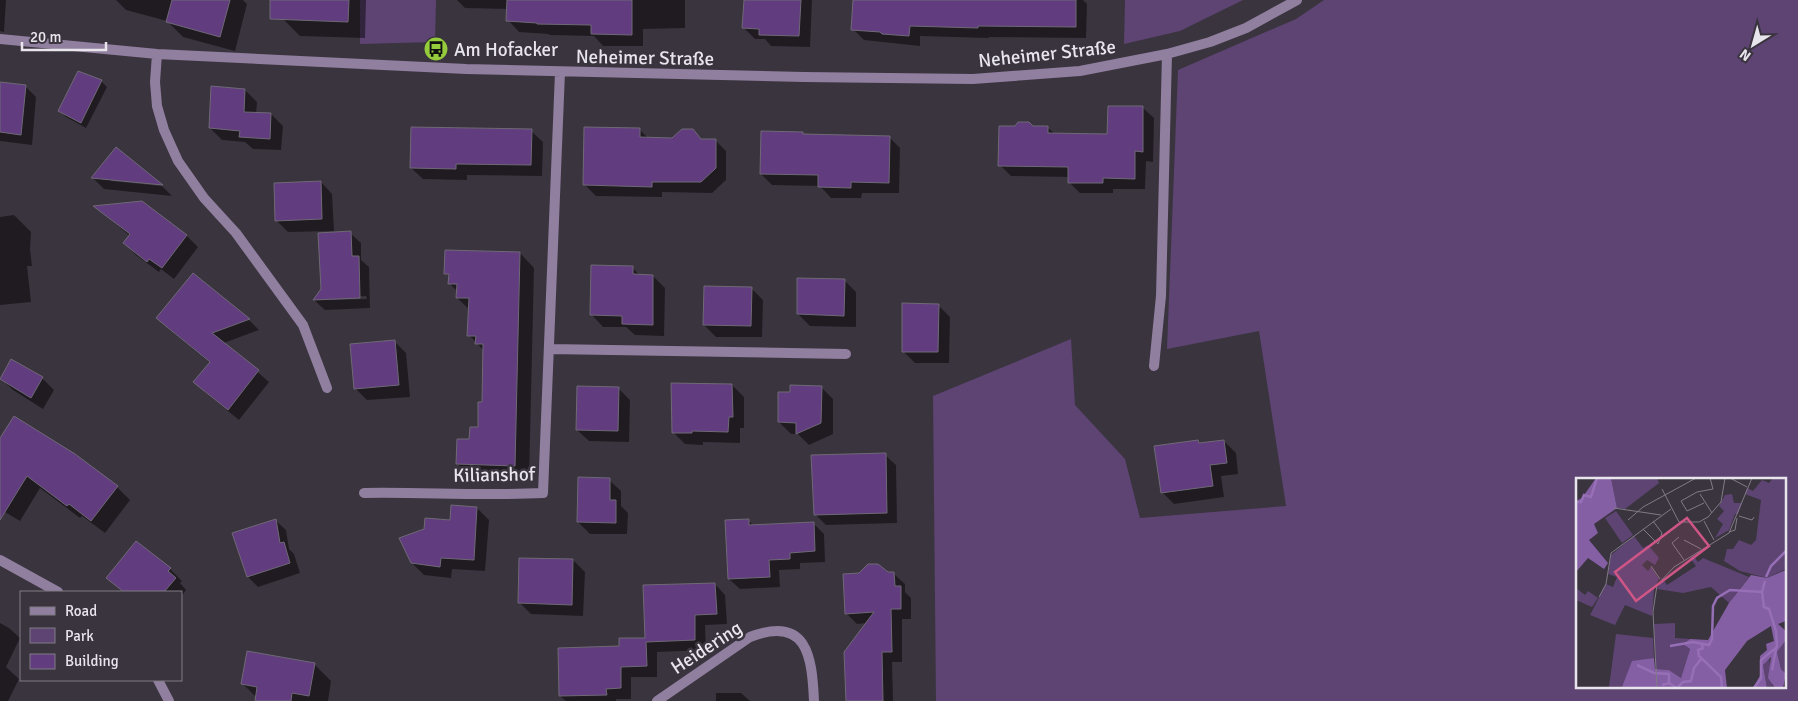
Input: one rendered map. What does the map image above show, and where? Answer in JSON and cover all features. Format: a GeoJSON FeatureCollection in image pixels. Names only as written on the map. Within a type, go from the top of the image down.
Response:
{"type":"FeatureCollection","features":[{"type":"Feature","properties":{"kind":"street","name":"Neheimer Straße"},"geometry":{"type":"LineString","coordinates":[[0,40],[158,54],[560,72],[973,79],[1080,71],[1168,54],[1210,42],[1246,28],[1297,0]]}},
{"type":"Feature","properties":{"kind":"street"},"geometry":{"type":"LineString","coordinates":[[158,54],[155,82],[157,106],[164,130],[178,162],[204,198],[236,233],[303,325],[327,388]]}},
{"type":"Feature","properties":{"kind":"street"},"geometry":{"type":"LineString","coordinates":[[1154,366],[1161,296],[1168,54]]}},
{"type":"Feature","properties":{"kind":"street","name":"Kilianshof"},"geometry":{"type":"LineString","coordinates":[[364,493],[543,494],[560,72]]}},
{"type":"Feature","properties":{"kind":"street"},"geometry":{"type":"LineString","coordinates":[[549,349],[846,354]]}},
{"type":"Feature","properties":{"kind":"street"},"geometry":{"type":"LineString","coordinates":[[0,560],[56,591]]}},
{"type":"Feature","properties":{"kind":"street","name":"Heidering"},"geometry":{"type":"LineString","coordinates":[[657,701],[750,637],[767,631],[782,631],[797,636],[807,650],[813,671],[814,701]]}},
{"type":"Feature","properties":{"kind":"street"},"geometry":{"type":"LineString","coordinates":[[159,681],[169,701]]}},
{"type":"Feature","properties":{"kind":"green space"},"geometry":{"type":"Polygon","coordinates":[[[360,0],[436,0],[435,42],[360,44],[360,0]]]}},
{"type":"Feature","properties":{"kind":"green space"},"geometry":{"type":"Polygon","coordinates":[[[1125,0],[1243,0],[1180,31],[1124,44],[1125,0]]]}},
{"type":"Feature","properties":{"kind":"green space"},"geometry":{"type":"Polygon","coordinates":[[[1324,0],[1798,0],[1798,701],[936,701],[933,396],[1071,339],[1075,405],[1125,459],[1140,518],[1286,506],[1259,331],[1167,349],[1178,70],[1296,19],[1324,0]]]}},
{"type":"Feature","properties":{"kind":"building"},"geometry":{"type":"Polygon","coordinates":[[[172,0],[230,0],[220,37],[166,22],[172,0]]]}},
{"type":"Feature","properties":{"kind":"building"},"geometry":{"type":"Polygon","coordinates":[[[270,0],[349,0],[348,22],[270,19],[270,0]]]}},
{"type":"Feature","properties":{"kind":"building"},"geometry":{"type":"Polygon","coordinates":[[[507,0],[632,0],[632,35],[591,34],[591,25],[537,24],[506,21],[507,0]]]}},
{"type":"Feature","properties":{"kind":"building"},"geometry":{"type":"Polygon","coordinates":[[[744,0],[801,0],[799,36],[759,35],[759,29],[742,28],[744,0]]]}},
{"type":"Feature","properties":{"kind":"building"},"geometry":{"type":"Polygon","coordinates":[[[853,0],[1076,0],[1076,27],[978,26],[978,28],[910,26],[909,36],[882,34],[880,32],[851,30],[853,0]]]}},
{"type":"Feature","properties":{"kind":"building"},"geometry":{"type":"Polygon","coordinates":[[[78,71],[102,80],[81,123],[58,111],[78,71]]]}},
{"type":"Feature","properties":{"kind":"building"},"geometry":{"type":"Polygon","coordinates":[[[0,82],[26,85],[21,135],[0,132],[0,82]]]}},
{"type":"Feature","properties":{"kind":"building"},"geometry":{"type":"Polygon","coordinates":[[[211,86],[245,89],[244,112],[271,113],[270,139],[239,137],[240,131],[209,128],[211,86]]]}},
{"type":"Feature","properties":{"kind":"building"},"geometry":{"type":"Polygon","coordinates":[[[1108,106],[1143,106],[1143,152],[1135,151],[1135,179],[1103,178],[1103,183],[1068,183],[1068,167],[998,166],[999,126],[1015,126],[1018,122],[1029,122],[1033,126],[1048,126],[1048,133],[1107,134],[1108,106]]]}},
{"type":"Feature","properties":{"kind":"building"},"geometry":{"type":"Polygon","coordinates":[[[411,127],[532,129],[531,165],[456,164],[456,169],[410,168],[411,127]]]}},
{"type":"Feature","properties":{"kind":"building"},"geometry":{"type":"Polygon","coordinates":[[[584,127],[640,128],[640,137],[672,138],[682,129],[693,129],[701,139],[716,139],[716,168],[701,182],[652,182],[652,187],[583,185],[584,127]]]}},
{"type":"Feature","properties":{"kind":"building"},"geometry":{"type":"Polygon","coordinates":[[[761,131],[890,136],[889,183],[851,182],[851,188],[818,187],[818,175],[760,174],[761,131]]]}},
{"type":"Feature","properties":{"kind":"building"},"geometry":{"type":"Polygon","coordinates":[[[116,147],[163,185],[91,178],[116,147]]]}},
{"type":"Feature","properties":{"kind":"building"},"geometry":{"type":"Polygon","coordinates":[[[321,181],[322,219],[275,221],[274,183],[321,181]]]}},
{"type":"Feature","properties":{"kind":"building"},"geometry":{"type":"Polygon","coordinates":[[[142,201],[187,235],[162,268],[149,259],[147,262],[123,243],[130,234],[93,206],[142,201]]]}},
{"type":"Feature","properties":{"kind":"building"},"geometry":{"type":"Polygon","coordinates":[[[351,231],[352,256],[359,256],[360,298],[313,300],[321,289],[318,233],[351,231]]]}},
{"type":"Feature","properties":{"kind":"building"},"geometry":{"type":"Polygon","coordinates":[[[445,250],[520,252],[515,466],[456,464],[457,439],[469,439],[470,427],[478,427],[478,402],[482,402],[483,344],[475,344],[476,336],[467,336],[469,298],[456,298],[457,284],[448,284],[449,274],[444,274],[445,250]]]}},
{"type":"Feature","properties":{"kind":"building"},"geometry":{"type":"Polygon","coordinates":[[[591,265],[633,266],[633,274],[653,275],[653,325],[622,324],[622,316],[590,315],[591,265]]]}},
{"type":"Feature","properties":{"kind":"building"},"geometry":{"type":"Polygon","coordinates":[[[193,273],[250,319],[212,333],[259,370],[228,410],[193,382],[210,362],[156,318],[193,273]]]}},
{"type":"Feature","properties":{"kind":"building"},"geometry":{"type":"Polygon","coordinates":[[[797,278],[845,279],[844,316],[797,314],[797,278]]]}},
{"type":"Feature","properties":{"kind":"building"},"geometry":{"type":"Polygon","coordinates":[[[704,286],[752,287],[751,326],[703,325],[704,286]]]}},
{"type":"Feature","properties":{"kind":"building"},"geometry":{"type":"Polygon","coordinates":[[[902,303],[939,304],[938,352],[902,352],[902,303]]]}},
{"type":"Feature","properties":{"kind":"building"},"geometry":{"type":"Polygon","coordinates":[[[395,340],[399,385],[354,389],[350,344],[395,340]]]}},
{"type":"Feature","properties":{"kind":"building"},"geometry":{"type":"Polygon","coordinates":[[[11,359],[43,377],[31,398],[0,379],[11,359]]]}},
{"type":"Feature","properties":{"kind":"building"},"geometry":{"type":"Polygon","coordinates":[[[671,383],[732,384],[733,417],[729,417],[728,432],[692,431],[692,433],[672,433],[671,383]]]}},
{"type":"Feature","properties":{"kind":"building"},"geometry":{"type":"Polygon","coordinates":[[[790,385],[822,386],[821,423],[796,434],[796,423],[778,422],[778,392],[790,392],[790,385]]]}},
{"type":"Feature","properties":{"kind":"building"},"geometry":{"type":"Polygon","coordinates":[[[577,386],[619,387],[618,431],[576,430],[577,386]]]}},
{"type":"Feature","properties":{"kind":"building"},"geometry":{"type":"Polygon","coordinates":[[[14,416],[75,454],[118,486],[91,521],[69,504],[67,506],[27,476],[0,520],[0,438],[14,416]]]}},
{"type":"Feature","properties":{"kind":"building"},"geometry":{"type":"Polygon","coordinates":[[[1198,440],[1199,443],[1224,440],[1227,463],[1210,465],[1213,486],[1161,493],[1154,446],[1198,440]]]}},
{"type":"Feature","properties":{"kind":"building"},"geometry":{"type":"Polygon","coordinates":[[[886,453],[887,513],[814,515],[811,455],[886,453]]]}},
{"type":"Feature","properties":{"kind":"building"},"geometry":{"type":"Polygon","coordinates":[[[578,477],[610,478],[610,500],[616,500],[616,523],[577,522],[578,477]]]}},
{"type":"Feature","properties":{"kind":"building"},"geometry":{"type":"Polygon","coordinates":[[[451,505],[477,507],[474,560],[441,558],[440,567],[411,563],[399,538],[424,529],[425,518],[450,520],[451,505]]]}},
{"type":"Feature","properties":{"kind":"building"},"geometry":{"type":"Polygon","coordinates":[[[276,519],[280,543],[284,542],[290,563],[247,577],[232,533],[276,519]]]}},
{"type":"Feature","properties":{"kind":"building"},"geometry":{"type":"Polygon","coordinates":[[[749,519],[749,525],[814,522],[815,551],[790,553],[790,559],[769,560],[770,577],[728,579],[725,520],[749,519]]]}},
{"type":"Feature","properties":{"kind":"building"},"geometry":{"type":"Polygon","coordinates":[[[136,541],[171,568],[168,571],[176,578],[165,591],[123,591],[106,578],[136,541]]]}},
{"type":"Feature","properties":{"kind":"building"},"geometry":{"type":"Polygon","coordinates":[[[519,558],[573,559],[572,605],[518,603],[519,558]]]}},
{"type":"Feature","properties":{"kind":"building"},"geometry":{"type":"Polygon","coordinates":[[[868,564],[878,564],[888,572],[894,572],[895,586],[901,586],[901,609],[891,609],[892,652],[882,652],[883,701],[846,701],[844,652],[874,612],[845,614],[843,574],[859,573],[868,564]]]}},
{"type":"Feature","properties":{"kind":"building"},"geometry":{"type":"Polygon","coordinates":[[[715,583],[717,614],[695,615],[695,640],[646,642],[647,666],[621,667],[621,688],[606,689],[607,695],[559,696],[558,648],[619,646],[619,638],[645,638],[643,585],[715,583]]]}},
{"type":"Feature","properties":{"kind":"building"},"geometry":{"type":"Polygon","coordinates":[[[247,651],[315,663],[309,696],[292,693],[291,701],[255,701],[257,687],[241,684],[247,651]]]}},
{"type":"Feature","properties":{"kind":"place","name":"Am Hofacker"},"geometry":{"type":"Point","coordinates":[436,49]}}]}
